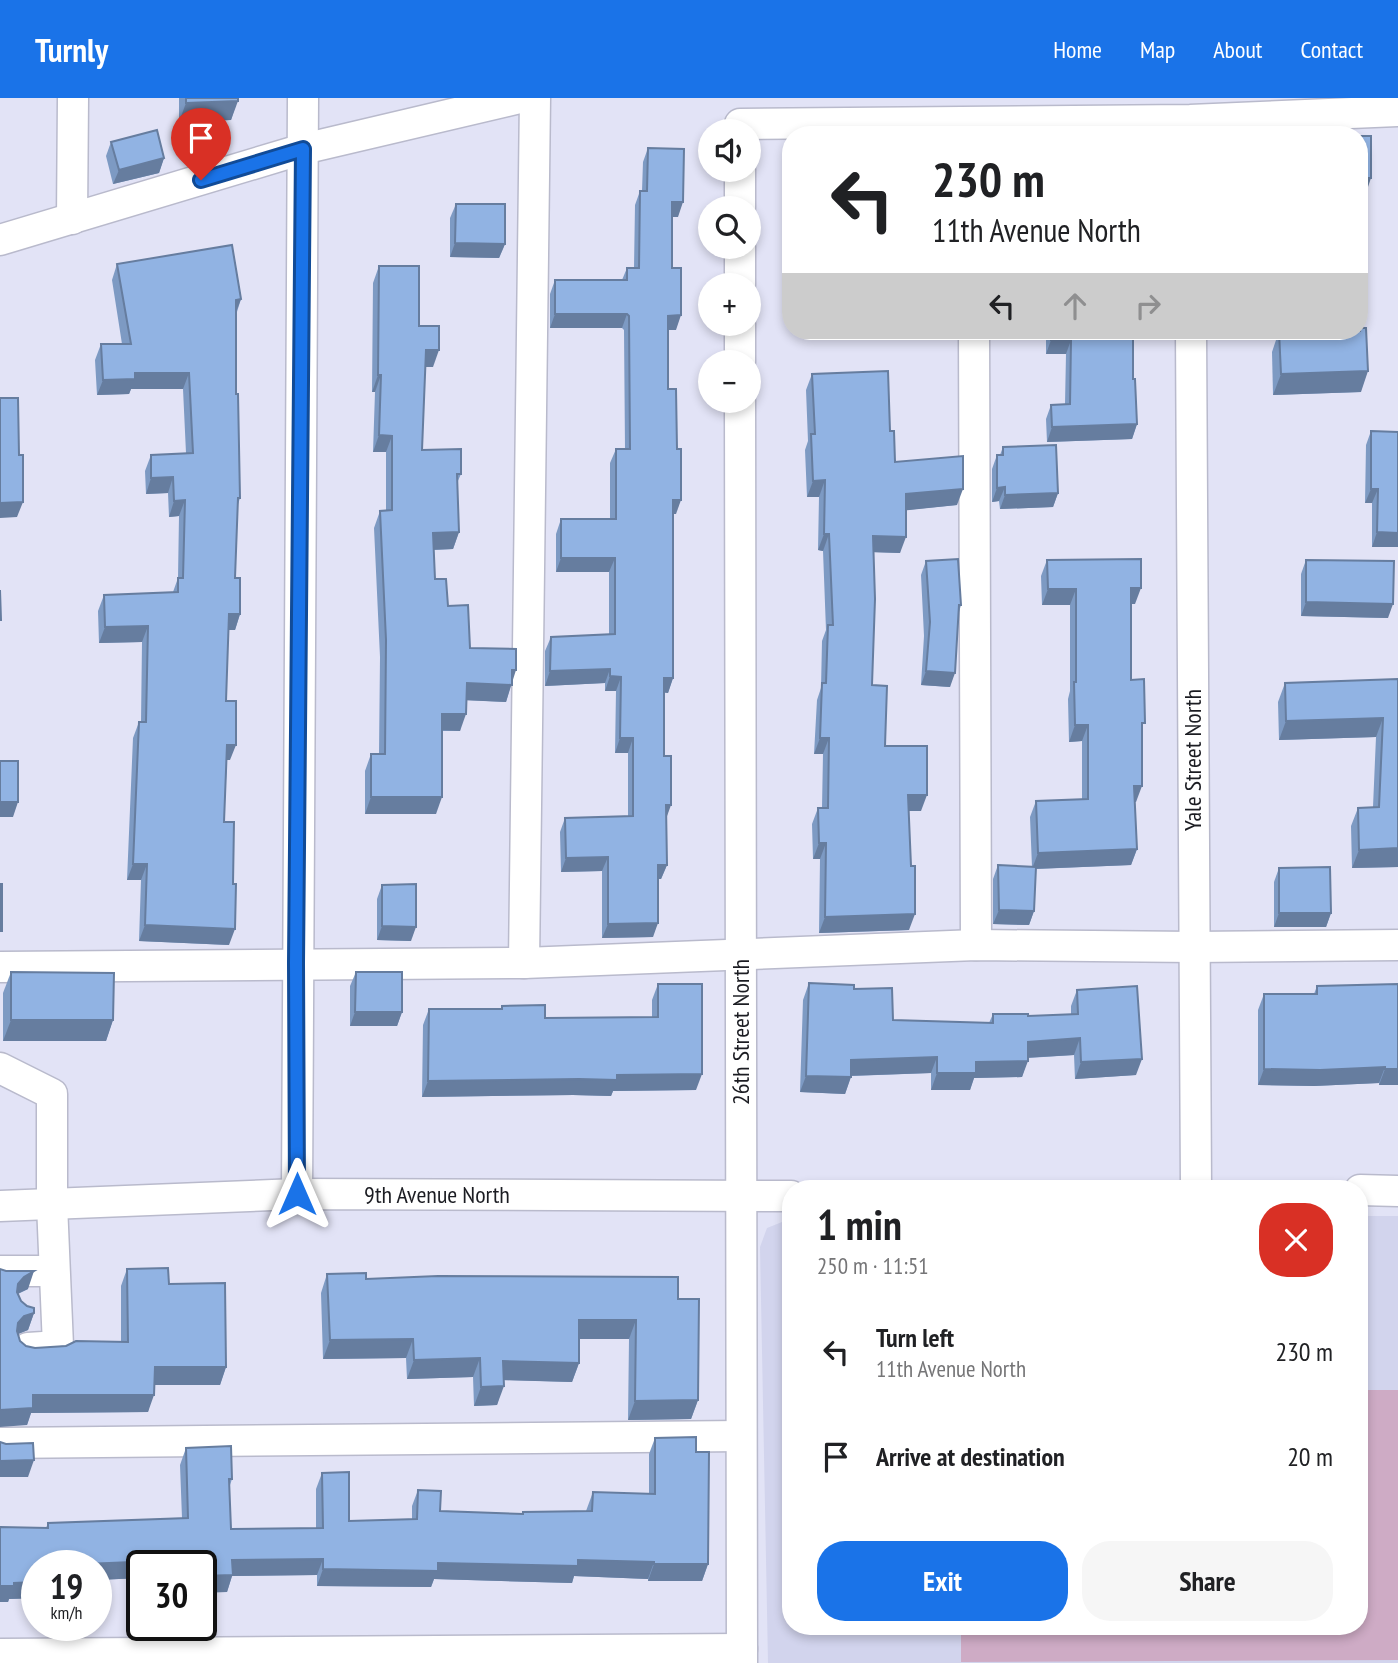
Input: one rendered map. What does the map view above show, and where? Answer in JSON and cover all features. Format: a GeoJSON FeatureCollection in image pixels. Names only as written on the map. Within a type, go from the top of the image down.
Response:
{"type":"FeatureCollection","features":[{"type":"Feature","properties":{"kind":"street"},"geometry":{"type":"LineString","coordinates":[[72,219],[73,98]]}},
{"type":"Feature","properties":{"kind":"street"},"geometry":{"type":"LineString","coordinates":[[297,1194],[296,963],[303,98]]}},
{"type":"Feature","properties":{"kind":"street"},"geometry":{"type":"LineString","coordinates":[[0,240],[303,149],[520,98]]}},
{"type":"Feature","properties":{"kind":"street"},"geometry":{"type":"LineString","coordinates":[[524,962],[536,98]]}},
{"type":"Feature","properties":{"kind":"street"},"geometry":{"type":"LineString","coordinates":[[1203,126],[1398,111]]}},
{"type":"Feature","properties":{"kind":"street"},"geometry":{"type":"LineString","coordinates":[[740,118],[926,126]]}},
{"type":"Feature","properties":{"kind":"street"},"geometry":{"type":"LineString","coordinates":[[974,340],[976,945]]}},
{"type":"Feature","properties":{"kind":"street","name":"Yale Street North"},"geometry":{"type":"LineString","coordinates":[[1191,340],[1196,1180]]}},
{"type":"Feature","properties":{"kind":"street","name":"26th Street North"},"geometry":{"type":"LineString","coordinates":[[740,413],[742,1656]]}},
{"type":"Feature","properties":{"kind":"street"},"geometry":{"type":"LineString","coordinates":[[0,967],[524,962],[976,945],[1398,945]]}},
{"type":"Feature","properties":{"kind":"street"},"geometry":{"type":"LineString","coordinates":[[0,1068],[52,1094],[55,1271],[42,1307],[58,1346],[28,1348]]}},
{"type":"Feature","properties":{"kind":"street"},"geometry":{"type":"LineString","coordinates":[[1368,1191],[1398,1191]]}},
{"type":"Feature","properties":{"kind":"street","name":"9th Avenue North"},"geometry":{"type":"LineString","coordinates":[[0,1206],[297,1194],[782,1196]]}},
{"type":"Feature","properties":{"kind":"street"},"geometry":{"type":"LineString","coordinates":[[0,1271],[55,1271]]}},
{"type":"Feature","properties":{"kind":"street"},"geometry":{"type":"LineString","coordinates":[[0,1443],[741,1436]]}},
{"type":"Feature","properties":{"kind":"street"},"geometry":{"type":"LineString","coordinates":[[0,1654],[742,1656]]}},
{"type":"Feature","properties":{"kind":"shaded area"},"geometry":{"type":"Polygon","coordinates":[[[1368,1216],[1398,1216],[1398,1663],[768,1663],[760,1247],[767,1228],[782,1222],[782,1635],[1368,1635],[1368,1216]]]}},
{"type":"Feature","properties":{"kind":"shaded area"},"geometry":{"type":"Polygon","coordinates":[[[1368,1390],[1398,1390],[1398,1660],[961,1662],[961,1635],[1368,1635],[1368,1390]]]}},
{"type":"Feature","properties":{"kind":"building"},"geometry":{"type":"Polygon","coordinates":[[[186,98],[238,98],[238,101],[186,103],[186,98]]]}},
{"type":"Feature","properties":{"kind":"building"},"geometry":{"type":"Polygon","coordinates":[[[157,130],[164,158],[119,170],[111,142],[157,130]]]}},
{"type":"Feature","properties":{"kind":"building"},"geometry":{"type":"Polygon","coordinates":[[[1368,136],[1371,136],[1371,178],[1368,178],[1368,136]]]}},
{"type":"Feature","properties":{"kind":"building"},"geometry":{"type":"Polygon","coordinates":[[[648,148],[684,149],[683,202],[672,202],[672,268],[681,268],[681,315],[668,316],[668,389],[676,389],[677,449],[681,449],[681,500],[673,500],[673,678],[664,678],[664,756],[671,756],[671,805],[666,805],[667,865],[658,865],[658,923],[608,924],[608,857],[566,858],[565,818],[633,816],[633,738],[620,738],[621,677],[610,676],[610,669],[550,671],[551,637],[615,634],[615,558],[561,558],[561,519],[616,519],[616,449],[630,449],[629,316],[555,314],[555,280],[627,280],[627,268],[639,268],[640,191],[647,191],[648,148]]]}},
{"type":"Feature","properties":{"kind":"building"},"geometry":{"type":"Polygon","coordinates":[[[456,204],[505,204],[505,244],[455,243],[456,204]]]}},
{"type":"Feature","properties":{"kind":"building"},"geometry":{"type":"Polygon","coordinates":[[[232,245],[241,299],[236,300],[240,498],[235,578],[240,578],[240,614],[229,614],[226,701],[236,701],[236,745],[227,745],[224,822],[234,822],[235,929],[145,925],[147,864],[133,864],[139,722],[146,722],[148,626],[105,627],[104,595],[178,592],[178,578],[183,578],[185,500],[174,501],[173,477],[151,478],[151,455],[193,453],[189,373],[135,373],[135,379],[103,380],[101,344],[131,344],[117,264],[232,245]]]}},
{"type":"Feature","properties":{"kind":"building"},"geometry":{"type":"Polygon","coordinates":[[[379,266],[419,266],[419,326],[439,326],[439,350],[426,350],[422,450],[461,449],[461,474],[457,474],[459,532],[433,533],[435,579],[446,579],[448,606],[468,605],[470,648],[516,649],[516,670],[512,670],[512,685],[467,683],[466,714],[442,714],[442,797],[371,797],[371,754],[385,754],[386,640],[380,511],[392,510],[392,436],[379,435],[379,266]]]}},
{"type":"Feature","properties":{"kind":"building"},"geometry":{"type":"Polygon","coordinates":[[[1071,340],[1133,340],[1137,424],[1052,427],[1051,405],[1070,404],[1071,340]]]}},
{"type":"Feature","properties":{"kind":"building"},"geometry":{"type":"Polygon","coordinates":[[[1279,340],[1367,340],[1368,371],[1281,374],[1279,340]]]}},
{"type":"Feature","properties":{"kind":"building"},"geometry":{"type":"Polygon","coordinates":[[[888,371],[890,431],[894,431],[895,462],[963,456],[963,489],[906,494],[906,537],[873,536],[875,599],[872,685],[887,686],[885,746],[927,746],[927,795],[908,795],[911,866],[915,866],[915,914],[825,917],[826,843],[819,843],[818,808],[828,808],[829,738],[820,738],[822,683],[826,683],[828,625],[833,625],[829,534],[824,534],[825,480],[813,481],[811,434],[815,434],[812,374],[888,371]]]}},
{"type":"Feature","properties":{"kind":"building"},"geometry":{"type":"Polygon","coordinates":[[[0,398],[18,398],[19,455],[23,455],[23,502],[0,503],[0,398]]]}},
{"type":"Feature","properties":{"kind":"building"},"geometry":{"type":"Polygon","coordinates":[[[1371,431],[1398,432],[1398,533],[1377,532],[1378,489],[1371,489],[1371,431]]]}},
{"type":"Feature","properties":{"kind":"building"},"geometry":{"type":"Polygon","coordinates":[[[1056,445],[1058,493],[1005,495],[1005,487],[997,488],[997,455],[1003,455],[1003,447],[1056,445]]]}},
{"type":"Feature","properties":{"kind":"building"},"geometry":{"type":"Polygon","coordinates":[[[958,559],[961,605],[955,673],[926,671],[930,622],[926,561],[958,559]]]}},
{"type":"Feature","properties":{"kind":"building"},"geometry":{"type":"Polygon","coordinates":[[[1141,559],[1141,588],[1131,588],[1131,680],[1144,679],[1142,786],[1134,786],[1137,849],[1038,853],[1036,801],[1088,799],[1088,725],[1075,725],[1076,589],[1048,589],[1047,560],[1141,559]]]}},
{"type":"Feature","properties":{"kind":"building"},"geometry":{"type":"Polygon","coordinates":[[[1306,560],[1394,561],[1393,604],[1306,602],[1306,560]]]}},
{"type":"Feature","properties":{"kind":"building"},"geometry":{"type":"Polygon","coordinates":[[[1398,679],[1398,848],[1359,850],[1358,808],[1379,807],[1383,718],[1286,721],[1285,683],[1398,679]]]}},
{"type":"Feature","properties":{"kind":"building"},"geometry":{"type":"Polygon","coordinates":[[[0,761],[18,761],[18,802],[0,802],[0,761]]]}},
{"type":"Feature","properties":{"kind":"building"},"geometry":{"type":"Polygon","coordinates":[[[998,865],[1036,867],[1034,911],[999,910],[998,865]]]}},
{"type":"Feature","properties":{"kind":"building"},"geometry":{"type":"Polygon","coordinates":[[[1330,867],[1331,913],[1279,913],[1279,868],[1330,867]]]}},
{"type":"Feature","properties":{"kind":"building"},"geometry":{"type":"Polygon","coordinates":[[[2,884],[2,931],[0,931],[2,884]]]}},
{"type":"Feature","properties":{"kind":"building"},"geometry":{"type":"Polygon","coordinates":[[[416,884],[416,927],[382,926],[382,885],[416,884]]]}},
{"type":"Feature","properties":{"kind":"building"},"geometry":{"type":"Polygon","coordinates":[[[11,972],[114,973],[113,1020],[11,1020],[11,972]]]}},
{"type":"Feature","properties":{"kind":"building"},"geometry":{"type":"Polygon","coordinates":[[[356,972],[402,972],[402,1012],[355,1012],[356,972]]]}},
{"type":"Feature","properties":{"kind":"building"},"geometry":{"type":"Polygon","coordinates":[[[809,983],[854,985],[854,989],[892,988],[893,1020],[993,1023],[993,1014],[1078,1014],[1077,990],[1137,986],[1142,1059],[1081,1062],[1080,1038],[1028,1042],[1028,1061],[976,1062],[976,1073],[937,1073],[937,1057],[851,1060],[851,1077],[806,1076],[809,983]]]}},
{"type":"Feature","properties":{"kind":"building"},"geometry":{"type":"Polygon","coordinates":[[[658,984],[702,984],[702,1074],[617,1075],[617,1080],[428,1081],[429,1009],[502,1009],[502,1006],[545,1005],[545,1018],[658,1017],[658,984]]]}},
{"type":"Feature","properties":{"kind":"building"},"geometry":{"type":"Polygon","coordinates":[[[1398,984],[1398,1069],[1264,1069],[1264,994],[1317,994],[1317,986],[1398,984]]]}},
{"type":"Feature","properties":{"kind":"building"},"geometry":{"type":"Polygon","coordinates":[[[168,1268],[169,1284],[225,1283],[226,1367],[155,1367],[154,1395],[33,1395],[33,1408],[0,1410],[0,1269],[34,1271],[18,1284],[17,1292],[21,1301],[34,1308],[34,1313],[24,1316],[18,1323],[17,1331],[20,1341],[35,1348],[66,1346],[76,1341],[128,1342],[127,1269],[168,1268]]]}},
{"type":"Feature","properties":{"kind":"building"},"geometry":{"type":"Polygon","coordinates":[[[366,1273],[366,1279],[438,1276],[678,1277],[678,1299],[699,1299],[698,1400],[635,1401],[636,1320],[579,1320],[579,1363],[503,1361],[504,1386],[481,1387],[480,1358],[414,1360],[413,1339],[330,1340],[327,1274],[366,1273]]]}},
{"type":"Feature","properties":{"kind":"building"},"geometry":{"type":"Polygon","coordinates":[[[696,1437],[696,1452],[709,1452],[708,1564],[578,1560],[578,1566],[438,1563],[438,1571],[323,1569],[323,1559],[232,1560],[233,1575],[217,1576],[217,1550],[126,1550],[126,1562],[112,1563],[112,1550],[21,1550],[21,1583],[14,1583],[14,1586],[0,1586],[0,1527],[48,1528],[48,1523],[188,1518],[186,1448],[231,1446],[231,1529],[323,1528],[322,1473],[349,1472],[349,1521],[417,1519],[418,1490],[441,1491],[440,1511],[523,1514],[592,1511],[593,1492],[655,1494],[655,1438],[696,1437]]]}},
{"type":"Feature","properties":{"kind":"building"},"geometry":{"type":"Polygon","coordinates":[[[0,1442],[33,1443],[34,1460],[0,1461],[0,1442]]]}},
{"type":"Feature","properties":{"kind":"route"},"geometry":{"type":"LineString","coordinates":[[201,180],[303,149],[296,963],[297,1194]]}}]}
